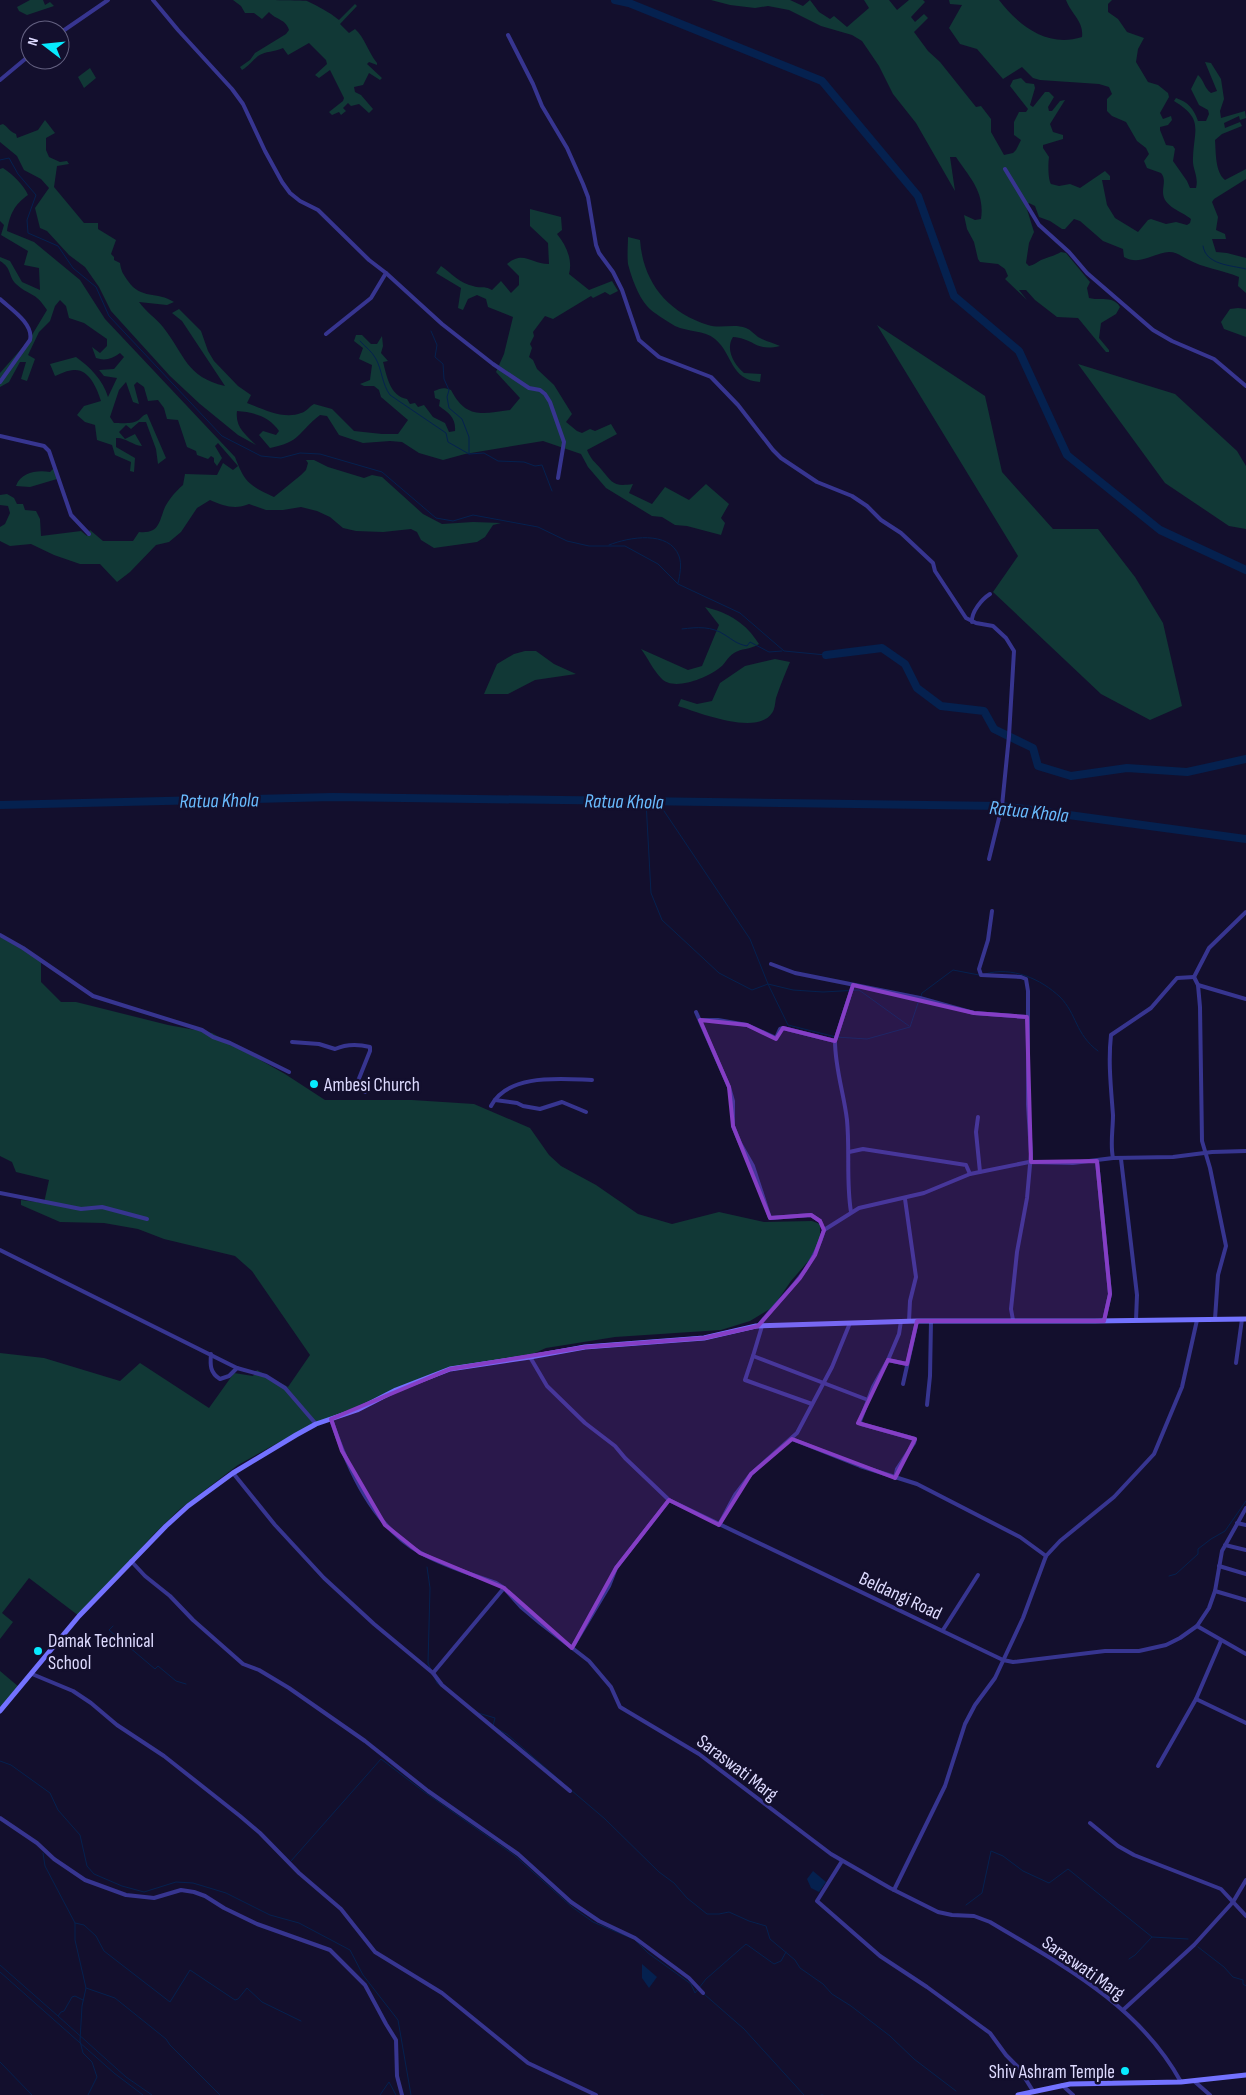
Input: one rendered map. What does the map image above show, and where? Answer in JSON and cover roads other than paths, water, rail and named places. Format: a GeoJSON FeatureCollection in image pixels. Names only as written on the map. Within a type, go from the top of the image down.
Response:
{"type":"FeatureCollection","features":[{"type":"Feature","properties":{"kind":"street"},"geometry":{"type":"LineString","coordinates":[[70,26],[108,0]]}},
{"type":"Feature","properties":{"kind":"street"},"geometry":{"type":"LineString","coordinates":[[153,0],[243,104],[282,182],[300,201],[312,207],[442,324],[493,364],[529,388],[540,390],[545,394],[550,402],[564,442],[558,478]]}},
{"type":"Feature","properties":{"kind":"street"},"geometry":{"type":"LineString","coordinates":[[508,35],[542,106],[567,148],[583,184],[588,197],[599,253],[613,272],[622,290],[639,340],[659,357],[711,377],[738,405],[767,444],[781,458],[817,482],[852,496],[907,538],[933,563],[935,571],[966,618],[972,622],[988,624],[996,628],[1006,638],[1014,651],[1010,728],[1002,806],[989,859]]}},
{"type":"Feature","properties":{"kind":"street"},"geometry":{"type":"LineString","coordinates":[[0,80],[20,63]]}},
{"type":"Feature","properties":{"kind":"street"},"geometry":{"type":"LineString","coordinates":[[1005,169],[1039,225],[1069,252],[1087,273],[1153,330],[1172,341],[1214,359],[1246,386]]}},
{"type":"Feature","properties":{"kind":"street"},"geometry":{"type":"LineString","coordinates":[[326,334],[371,298],[386,273]]}},
{"type":"Feature","properties":{"kind":"street"},"geometry":{"type":"LineString","coordinates":[[0,299],[17,314],[32,334],[30,340],[0,382]]}},
{"type":"Feature","properties":{"kind":"street"},"geometry":{"type":"LineString","coordinates":[[0,436],[44,446],[49,450],[71,515],[89,534]]}},
{"type":"Feature","properties":{"kind":"street"},"geometry":{"type":"LineString","coordinates":[[972,622],[974,612],[985,597],[990,594]]}},
{"type":"Feature","properties":{"kind":"street"},"geometry":{"type":"LineString","coordinates":[[992,911],[988,940],[979,969],[980,975],[1021,976],[1026,980],[1028,991],[1028,1105],[1031,1147],[1027,1198],[1017,1252],[1011,1309],[1013,1320]]}},
{"type":"Feature","properties":{"kind":"street"},"geometry":{"type":"LineString","coordinates":[[1194,977],[1209,948],[1246,912]]}},
{"type":"Feature","properties":{"kind":"street"},"geometry":{"type":"LineString","coordinates":[[0,935],[23,948],[93,996],[202,1030],[213,1037],[230,1043],[289,1072]]}},
{"type":"Feature","properties":{"kind":"street"},"geometry":{"type":"LineString","coordinates":[[771,964],[795,972],[920,998],[974,1013],[1027,1017]]}},
{"type":"Feature","properties":{"kind":"street"},"geometry":{"type":"LineString","coordinates":[[1194,977],[1198,985],[1201,1026],[1202,1141],[1226,1246],[1218,1275],[1215,1319]]}},
{"type":"Feature","properties":{"kind":"street"},"geometry":{"type":"LineString","coordinates":[[1112,1158],[1113,1114],[1109,1062],[1111,1035],[1151,1008],[1178,978],[1194,977]]}},
{"type":"Feature","properties":{"kind":"street"},"geometry":{"type":"LineString","coordinates":[[851,1212],[848,1196],[849,1152],[847,1118],[835,1052],[835,1041],[853,985]]}},
{"type":"Feature","properties":{"kind":"street"},"geometry":{"type":"LineString","coordinates":[[1198,985],[1246,999]]}},
{"type":"Feature","properties":{"kind":"street"},"geometry":{"type":"LineString","coordinates":[[696,1012],[729,1087],[733,1100],[733,1126],[740,1144],[753,1166],[770,1218],[811,1215],[820,1221],[824,1230]]}},
{"type":"Feature","properties":{"kind":"street"},"geometry":{"type":"LineString","coordinates":[[700,1020],[718,1020],[747,1025],[776,1038],[780,1028],[783,1028],[835,1041]]}},
{"type":"Feature","properties":{"kind":"street"},"geometry":{"type":"LineString","coordinates":[[292,1042],[319,1044],[335,1049],[343,1046],[358,1045],[370,1047],[358,1080],[365,1092]]}},
{"type":"Feature","properties":{"kind":"street"},"geometry":{"type":"LineString","coordinates":[[491,1106],[498,1095],[512,1087],[537,1079],[592,1080]]}},
{"type":"Feature","properties":{"kind":"street"},"geometry":{"type":"LineString","coordinates":[[494,1100],[540,1109],[562,1102],[586,1112]]}},
{"type":"Feature","properties":{"kind":"street"},"geometry":{"type":"LineString","coordinates":[[978,1117],[976,1132],[980,1172]]}},
{"type":"Feature","properties":{"kind":"street"},"geometry":{"type":"LineString","coordinates":[[849,1152],[863,1149],[950,1162],[966,1165],[970,1174]]}},
{"type":"Feature","properties":{"kind":"street"},"geometry":{"type":"LineString","coordinates":[[812,1404],[745,1380],[760,1326],[800,1278],[815,1255],[824,1230],[851,1212],[871,1205],[905,1199],[924,1193],[970,1174],[1029,1162],[1097,1161],[1112,1158],[1173,1157],[1206,1152],[1246,1151]]}},
{"type":"Feature","properties":{"kind":"street"},"geometry":{"type":"LineString","coordinates":[[1121,1159],[1137,1294],[1136,1320]]}},
{"type":"Feature","properties":{"kind":"street"},"geometry":{"type":"LineString","coordinates":[[1097,1161],[1110,1294],[1104,1321]]}},
{"type":"Feature","properties":{"kind":"street"},"geometry":{"type":"LineString","coordinates":[[0,1193],[82,1209],[102,1207],[146,1219]]}},
{"type":"Feature","properties":{"kind":"street"},"geometry":{"type":"LineString","coordinates":[[905,1199],[916,1277],[910,1301],[909,1321]]}},
{"type":"Feature","properties":{"kind":"street"},"geometry":{"type":"LineString","coordinates":[[0,1250],[237,1368],[266,1376],[286,1388],[316,1424]]}},
{"type":"Feature","properties":{"kind":"street"},"geometry":{"type":"LineString","coordinates":[[0,1711],[79,1616],[131,1561],[181,1513],[233,1473],[316,1424],[356,1410],[396,1390],[450,1369],[594,1346],[704,1338],[760,1326],[931,1320],[1104,1321],[1244,1319],[1236,1363]]}},
{"type":"Feature","properties":{"kind":"street"},"geometry":{"type":"LineString","coordinates":[[927,1405],[930,1376],[931,1320]]}},
{"type":"Feature","properties":{"kind":"street"},"geometry":{"type":"LineString","coordinates":[[894,1890],[945,1786],[966,1724],[975,1705],[995,1678],[1023,1618],[1046,1556],[1060,1540],[1114,1497],[1150,1460],[1182,1387],[1197,1320]]}},
{"type":"Feature","properties":{"kind":"street"},"geometry":{"type":"LineString","coordinates":[[903,1384],[917,1321]]}},
{"type":"Feature","properties":{"kind":"street"},"geometry":{"type":"LineString","coordinates":[[895,1478],[897,1469],[914,1439],[861,1424],[860,1417],[888,1360],[899,1334],[901,1322]]}},
{"type":"Feature","properties":{"kind":"street"},"geometry":{"type":"LineString","coordinates":[[719,1525],[734,1496],[751,1474],[792,1439],[802,1425],[841,1346],[850,1323]]}},
{"type":"Feature","properties":{"kind":"street"},"geometry":{"type":"LineString","coordinates":[[211,1354],[211,1369],[215,1376],[220,1379],[229,1376],[237,1368]]}},
{"type":"Feature","properties":{"kind":"street"},"geometry":{"type":"LineString","coordinates":[[753,1356],[868,1400]]}},
{"type":"Feature","properties":{"kind":"street","name":"Beldangi Road"},"geometry":{"type":"LineString","coordinates":[[530,1357],[547,1386],[585,1423],[615,1446],[669,1500],[1003,1660],[1018,1662],[1057,1656],[1153,1649],[1180,1638],[1197,1626],[1209,1608],[1215,1591],[1220,1558],[1246,1508]]}},
{"type":"Feature","properties":{"kind":"street"},"geometry":{"type":"LineString","coordinates":[[888,1360],[907,1364]]}},
{"type":"Feature","properties":{"kind":"street","name":"Saraswati Marg"},"geometry":{"type":"LineString","coordinates":[[331,1419],[342,1451],[367,1498],[385,1525],[402,1542],[434,1560],[496,1583],[504,1588],[521,1607],[589,1661],[611,1687],[620,1706],[705,1758],[792,1826],[842,1861],[938,1912],[974,1916],[990,1922],[1085,1979],[1123,2010],[1165,2056],[1181,2082]]}},
{"type":"Feature","properties":{"kind":"street"},"geometry":{"type":"LineString","coordinates":[[792,1439],[895,1478],[917,1484],[1020,1537],[1046,1556]]}},
{"type":"Feature","properties":{"kind":"street"},"geometry":{"type":"LineString","coordinates":[[233,1473],[275,1525],[324,1578],[374,1624],[433,1673],[442,1685],[570,1791]]}},
{"type":"Feature","properties":{"kind":"street"},"geometry":{"type":"LineString","coordinates":[[572,1648],[609,1586],[616,1568],[669,1500]]}},
{"type":"Feature","properties":{"kind":"street"},"geometry":{"type":"LineString","coordinates":[[1237,1523],[1246,1525]]}},
{"type":"Feature","properties":{"kind":"street"},"geometry":{"type":"LineString","coordinates":[[1226,1545],[1246,1550]]}},
{"type":"Feature","properties":{"kind":"street"},"geometry":{"type":"LineString","coordinates":[[131,1561],[145,1576],[170,1596],[193,1620],[243,1664],[259,1670],[289,1688],[370,1745],[428,1791],[518,1854],[571,1902],[599,1920],[635,1938],[689,1978],[703,1993]]}},
{"type":"Feature","properties":{"kind":"street"},"geometry":{"type":"LineString","coordinates":[[1219,1566],[1246,1574]]}},
{"type":"Feature","properties":{"kind":"street"},"geometry":{"type":"LineString","coordinates":[[943,1630],[978,1575]]}},
{"type":"Feature","properties":{"kind":"street"},"geometry":{"type":"LineString","coordinates":[[433,1673],[504,1588]]}},
{"type":"Feature","properties":{"kind":"street"},"geometry":{"type":"LineString","coordinates":[[1215,1591],[1246,1600]]}},
{"type":"Feature","properties":{"kind":"street"},"geometry":{"type":"LineString","coordinates":[[1197,1626],[1246,1654]]}},
{"type":"Feature","properties":{"kind":"street"},"geometry":{"type":"LineString","coordinates":[[1158,1766],[1196,1699],[1221,1641]]}},
{"type":"Feature","properties":{"kind":"street"},"geometry":{"type":"LineString","coordinates":[[32,1674],[73,1691],[91,1703],[117,1725],[164,1756],[240,1816],[299,1874],[341,1909],[376,1952],[442,1993],[528,2064],[596,2095]]}},
{"type":"Feature","properties":{"kind":"street"},"geometry":{"type":"LineString","coordinates":[[1196,1699],[1246,1723]]}},
{"type":"Feature","properties":{"kind":"street"},"geometry":{"type":"LineString","coordinates":[[0,1818],[37,1843],[54,1859],[85,1880],[126,1895],[154,1898],[181,1890],[194,1892],[257,1924],[330,1950],[365,1985],[396,2040],[397,2076],[402,2095]]}},
{"type":"Feature","properties":{"kind":"street"},"geometry":{"type":"LineString","coordinates":[[1090,1823],[1118,1846],[1221,1889],[1246,1916]]}},
{"type":"Feature","properties":{"kind":"street"},"geometry":{"type":"LineString","coordinates":[[842,1861],[818,1901],[880,1956],[927,1987],[990,2033],[1006,2055],[1018,2067],[1033,2091]]}},
{"type":"Feature","properties":{"kind":"street"},"geometry":{"type":"LineString","coordinates":[[1123,2010],[1194,1945],[1233,1902],[1246,1880]]}},
{"type":"Feature","properties":{"kind":"street"},"geometry":{"type":"LineString","coordinates":[[1018,2095],[1062,2085],[1181,2082],[1246,2075]]}},
{"type":"Feature","properties":{"kind":"street"},"geometry":{"type":"LineString","coordinates":[[1194,2081],[1210,2095]]}},
{"type":"Feature","properties":{"kind":"street"},"geometry":{"type":"LineString","coordinates":[[1062,2085],[1073,2095]]}},
{"type":"Feature","properties":{"kind":"water"},"geometry":{"type":"Polygon","coordinates":[[[813,1871],[826,1882],[819,1892],[811,1888],[807,1879],[813,1871]]]}},
{"type":"Feature","properties":{"kind":"water"},"geometry":{"type":"Polygon","coordinates":[[[642,1964],[657,1977],[649,1988],[642,1978],[642,1964]]]}},
{"type":"Feature","properties":{"kind":"waterway"},"geometry":{"type":"LineString","coordinates":[[615,0],[629,3],[822,81],[918,196],[954,296],[1019,351],[1067,455],[1160,530],[1246,570]]}},
{"type":"Feature","properties":{"kind":"waterway"},"geometry":{"type":"LineString","coordinates":[[0,160],[9,158],[18,174],[36,195],[27,220],[28,233],[58,246],[73,268],[96,287],[109,316],[222,436],[261,456],[281,458],[300,453],[320,454],[382,472],[436,518],[453,521],[473,515],[538,527],[567,541],[589,546],[625,546],[658,564],[678,584],[740,613],[784,651],[826,655]]}},
{"type":"Feature","properties":{"kind":"waterway"},"geometry":{"type":"LineString","coordinates":[[1203,246],[1205,252],[1214,261],[1246,269]]}},
{"type":"Feature","properties":{"kind":"waterway"},"geometry":{"type":"LineString","coordinates":[[431,331],[437,345],[435,357],[443,364],[444,379],[449,390],[447,397],[449,408],[462,419],[469,437],[469,454]]}},
{"type":"Feature","properties":{"kind":"waterway"},"geometry":{"type":"LineString","coordinates":[[360,341],[376,359],[390,395],[446,433],[448,442],[469,454],[484,453],[498,461],[524,462],[535,466],[542,465],[552,491]]}},
{"type":"Feature","properties":{"kind":"waterway"},"geometry":{"type":"LineString","coordinates":[[609,545],[637,538],[658,539],[667,542],[674,548],[680,559],[678,583]]}},
{"type":"Feature","properties":{"kind":"waterway"},"geometry":{"type":"LineString","coordinates":[[682,629],[710,629],[747,646],[750,642],[769,652],[782,651]]}},
{"type":"Feature","properties":{"kind":"waterway"},"geometry":{"type":"LineString","coordinates":[[826,655],[882,648],[905,664],[917,688],[941,706],[984,711],[994,729],[1033,748],[1038,766],[1071,776],[1127,768],[1187,772],[1246,759]]}},
{"type":"Feature","properties":{"kind":"waterway","name":"Ratua Khola"},"geometry":{"type":"LineString","coordinates":[[0,805],[333,797],[1002,806],[1246,839]]}},
{"type":"Feature","properties":{"kind":"waterway"},"geometry":{"type":"LineString","coordinates":[[646,801],[651,893],[662,920],[719,973],[752,990],[768,984],[793,990],[823,992],[859,990],[909,1026]]}},
{"type":"Feature","properties":{"kind":"waterway"},"geometry":{"type":"LineString","coordinates":[[658,802],[750,939],[768,984],[788,1025],[836,1037],[867,1039],[910,1027],[919,1000]]}},
{"type":"Feature","properties":{"kind":"waterway"},"geometry":{"type":"LineString","coordinates":[[921,996],[922,993],[953,970],[979,975]]}},
{"type":"Feature","properties":{"kind":"waterway"},"geometry":{"type":"LineString","coordinates":[[985,974],[995,972],[1016,973],[1044,985],[1066,1004],[1080,1031],[1098,1051]]}},
{"type":"Feature","properties":{"kind":"waterway"},"geometry":{"type":"LineString","coordinates":[[1169,1576],[1176,1574],[1198,1554],[1198,1549],[1225,1531],[1246,1501]]}},
{"type":"Feature","properties":{"kind":"waterway"},"geometry":{"type":"LineString","coordinates":[[427,1567],[430,1588],[428,1663],[431,1670]]}},
{"type":"Feature","properties":{"kind":"waterway"},"geometry":{"type":"LineString","coordinates":[[113,1626],[109,1630],[155,1669],[158,1666],[176,1681],[186,1684]]}},
{"type":"Feature","properties":{"kind":"waterway"},"geometry":{"type":"LineString","coordinates":[[435,1678],[441,1686]]}},
{"type":"Feature","properties":{"kind":"waterway"},"geometry":{"type":"LineString","coordinates":[[478,1713],[495,1718],[493,1726]]}},
{"type":"Feature","properties":{"kind":"waterway"},"geometry":{"type":"LineString","coordinates":[[498,1729],[508,1735],[564,1784]]}},
{"type":"Feature","properties":{"kind":"waterway"},"geometry":{"type":"LineString","coordinates":[[291,1861],[381,1759],[514,1855],[572,1907],[593,1922],[631,1938]]}},
{"type":"Feature","properties":{"kind":"waterway"},"geometry":{"type":"LineString","coordinates":[[0,1761],[11,1765],[50,1793],[58,1810],[80,1835],[87,1866],[94,1874],[122,1886],[144,1892],[176,1882],[193,1883],[226,1893],[270,1915],[299,1923],[350,1950],[363,1975],[398,2020],[411,2095]]}},
{"type":"Feature","properties":{"kind":"waterway"},"geometry":{"type":"LineString","coordinates":[[571,1790],[605,1819],[659,1872],[674,1883],[687,1898],[707,1914],[729,1912],[766,1926],[770,1939],[795,1960],[800,1968],[890,2036],[914,2059],[956,2091]]}},
{"type":"Feature","properties":{"kind":"waterway"},"geometry":{"type":"LineString","coordinates":[[966,1905],[982,1893],[991,1851],[1003,1856],[1023,1871],[1049,1883],[1068,1869],[1152,1937]]}},
{"type":"Feature","properties":{"kind":"waterway"},"geometry":{"type":"LineString","coordinates":[[43,1853],[45,1866],[75,1923],[75,1940],[86,1988],[82,2006],[80,2041],[83,2053],[92,2062],[97,2077],[88,2095]]}},
{"type":"Feature","properties":{"kind":"waterway"},"geometry":{"type":"LineString","coordinates":[[75,1923],[84,1925],[96,1936],[104,1951],[170,2002],[190,1970],[235,2000],[247,1988],[262,2002],[301,2021]]}},
{"type":"Feature","properties":{"kind":"waterway"},"geometry":{"type":"LineString","coordinates":[[1129,1959],[1152,1937],[1188,1939]]}},
{"type":"Feature","properties":{"kind":"waterway"},"geometry":{"type":"LineString","coordinates":[[635,1940],[648,1953],[691,1984],[695,1993],[706,1979],[746,1944],[774,1964],[781,1961],[786,1952]]}},
{"type":"Feature","properties":{"kind":"waterway"},"geometry":{"type":"LineString","coordinates":[[1198,1947],[1224,1967],[1233,1977],[1243,1980],[1243,1984],[1246,1986]]}},
{"type":"Feature","properties":{"kind":"waterway"},"geometry":{"type":"LineString","coordinates":[[0,1965],[58,2016],[64,2011],[72,1997],[75,1996],[83,2000]]}},
{"type":"Feature","properties":{"kind":"waterway"},"geometry":{"type":"LineString","coordinates":[[0,1972],[114,2073],[143,2095]]}},
{"type":"Feature","properties":{"kind":"waterway"},"geometry":{"type":"LineString","coordinates":[[86,1988],[115,1998],[166,2039],[220,2095]]}},
{"type":"Feature","properties":{"kind":"waterway"},"geometry":{"type":"LineString","coordinates":[[704,1994],[744,2029],[804,2095]]}},
{"type":"Feature","properties":{"kind":"waterway"},"geometry":{"type":"LineString","coordinates":[[58,2016],[126,2077],[152,2095]]}},
{"type":"Feature","properties":{"kind":"waterway"},"geometry":{"type":"LineString","coordinates":[[0,2062],[32,2095]]}},
{"type":"Feature","properties":{"kind":"waterway"},"geometry":{"type":"LineString","coordinates":[[380,2095],[389,2082],[396,2095]]}},
{"type":"Feature","properties":{"kind":"place","name":"Ambesi Church"},"geometry":{"type":"Point","coordinates":[314,1084]}},
{"type":"Feature","properties":{"kind":"place","name":"Damak Technical School"},"geometry":{"type":"Point","coordinates":[38,1651]}},
{"type":"Feature","properties":{"kind":"place","name":"Shiv Ashram Temple"},"geometry":{"type":"Point","coordinates":[1125,2071]}}]}
